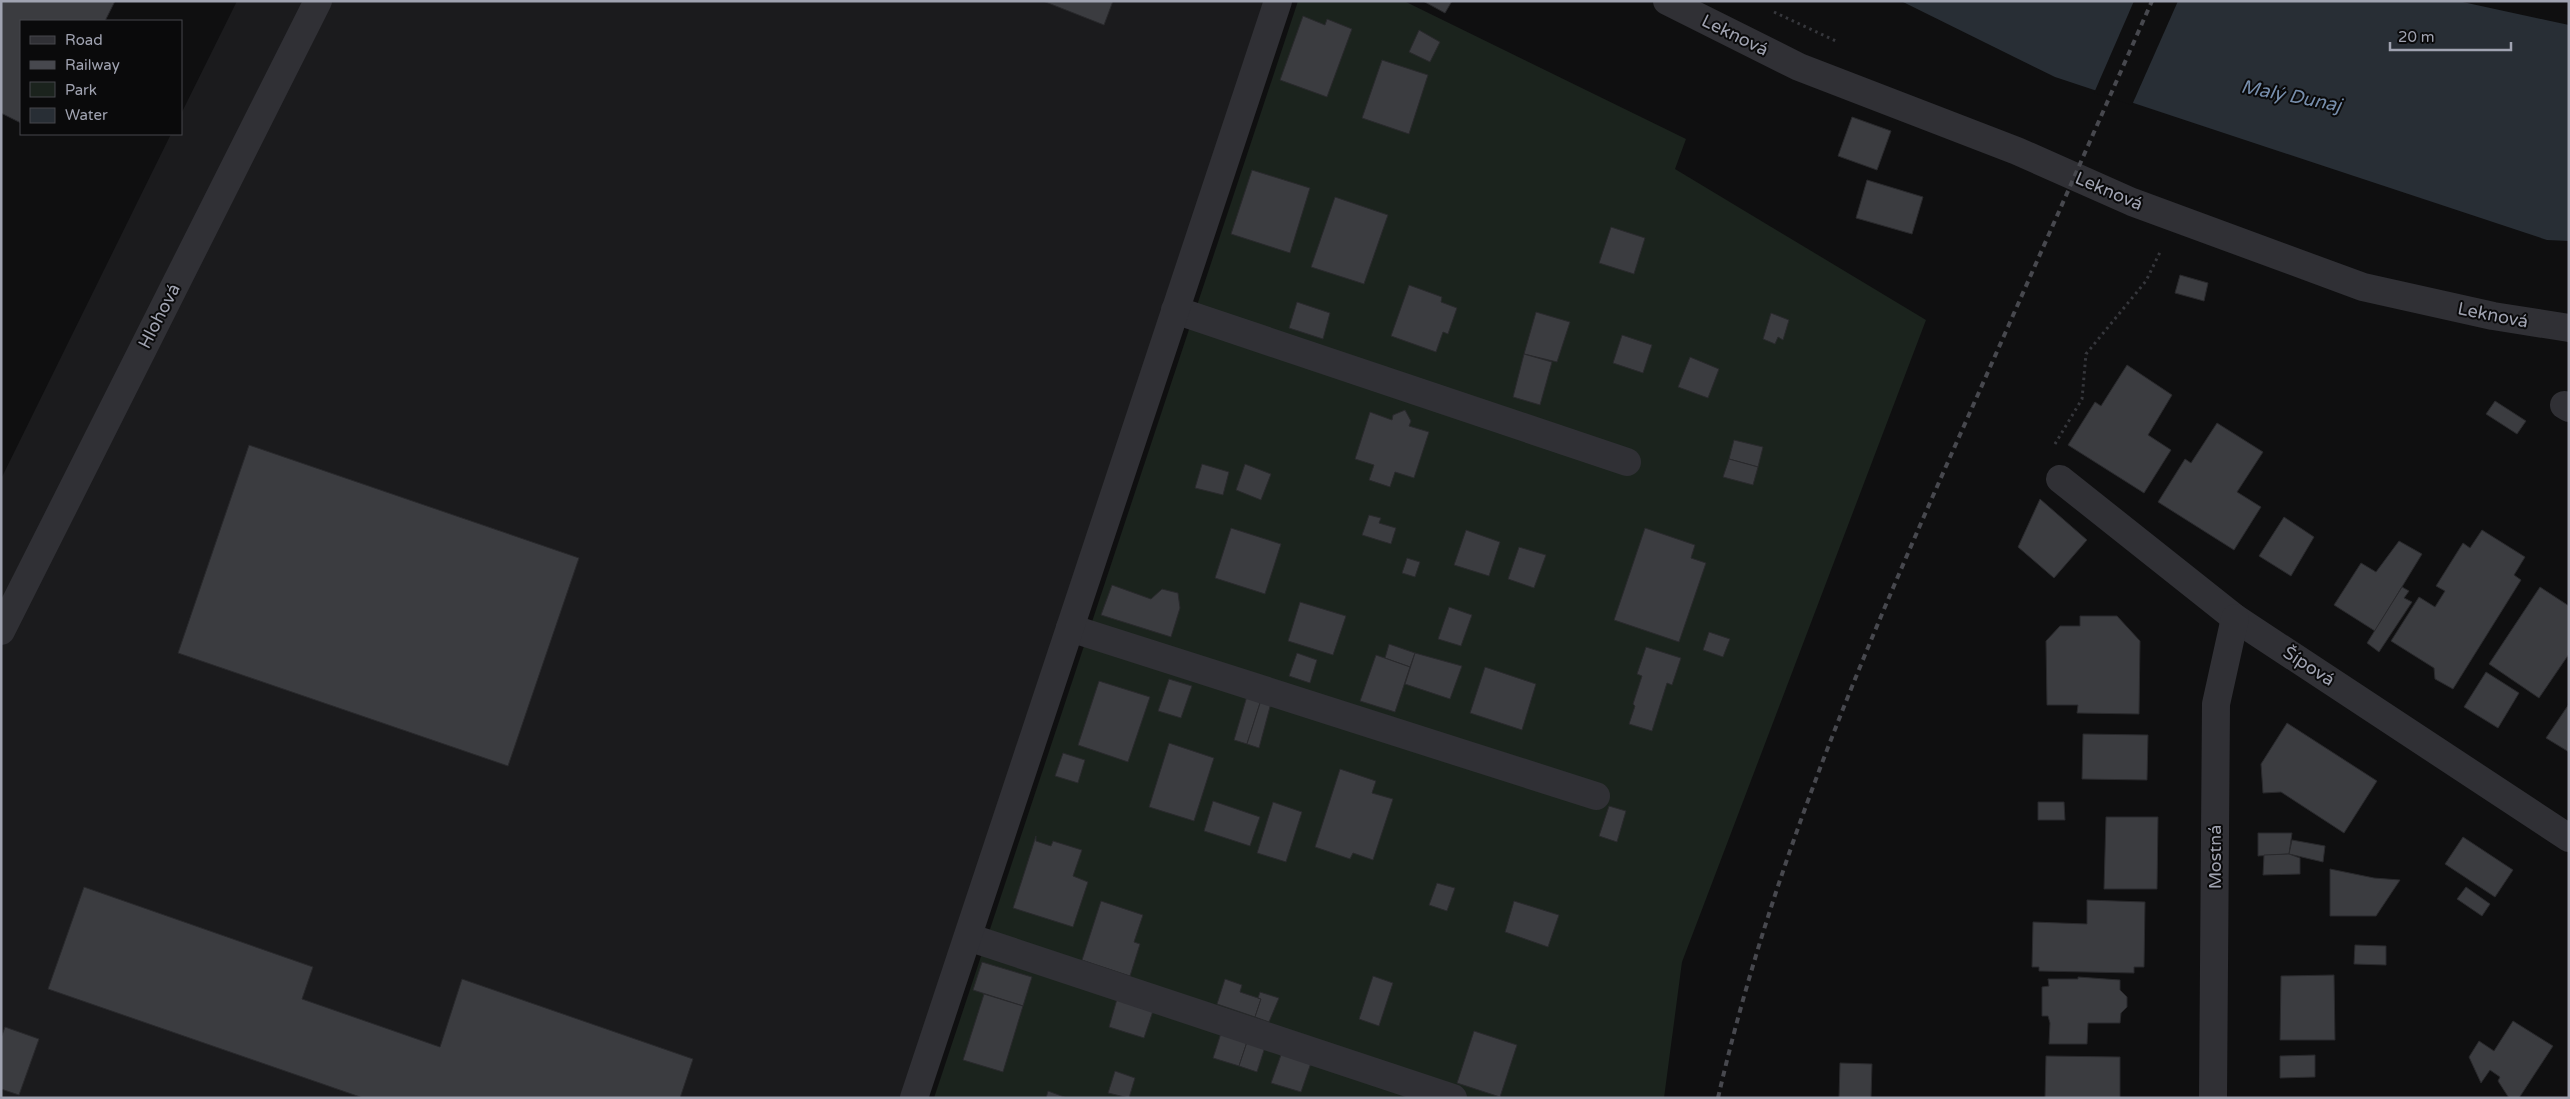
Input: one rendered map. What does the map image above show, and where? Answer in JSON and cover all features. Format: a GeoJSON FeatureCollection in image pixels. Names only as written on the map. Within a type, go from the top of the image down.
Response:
{"type":"FeatureCollection","features":[{"type":"Feature","properties":{"kind":"street","name":"Hlohová"},"geometry":{"type":"LineString","coordinates":[[1,631],[318,1]]}},
{"type":"Feature","properties":{"kind":"street"},"geometry":{"type":"LineString","coordinates":[[914,1098],[1278,1]]}},
{"type":"Feature","properties":{"kind":"street","name":"Leknová"},"geometry":{"type":"LineString","coordinates":[[1667,1],[1799,67],[2017,151],[2132,202],[2363,287],[2493,316],[2569,328]]}},
{"type":"Feature","properties":{"kind":"street"},"geometry":{"type":"LineString","coordinates":[[1175,310],[1627,462]]}},
{"type":"Feature","properties":{"kind":"street","name":"Šípová"},"geometry":{"type":"LineString","coordinates":[[2060,480],[2235,618],[2569,838]]}},
{"type":"Feature","properties":{"kind":"street","name":"Mostná"},"geometry":{"type":"LineString","coordinates":[[2213,1098],[2216,704],[2235,618]]}},
{"type":"Feature","properties":{"kind":"street"},"geometry":{"type":"LineString","coordinates":[[1070,628],[1596,796]]}},
{"type":"Feature","properties":{"kind":"street"},"geometry":{"type":"LineString","coordinates":[[968,937],[1453,1098]]}},
{"type":"Feature","properties":{"kind":"path"},"geometry":{"type":"LineString","coordinates":[[2060,480],[2047,456],[2082,399],[2086,354],[2146,281],[2176,218]]}},
{"type":"Feature","properties":{"kind":"shaded area"},"geometry":{"type":"Polygon","coordinates":[[[237,1],[1268,1],[904,1098],[1,1098],[1,479],[171,135],[182,135],[182,112],[237,1]]]}},
{"type":"Feature","properties":{"kind":"green space"},"geometry":{"type":"Polygon","coordinates":[[[1298,1],[1404,1],[1686,139],[1675,169],[1926,320],[1682,962],[1664,1098],[934,1098],[1298,1]]]}},
{"type":"Feature","properties":{"kind":"water","name":"Malý Dunaj"},"geometry":{"type":"Polygon","coordinates":[[[1901,1],[2458,1],[2569,25],[2569,241],[2547,240],[2055,77],[1901,1]]]}},
{"type":"Feature","properties":{"kind":"pier"},"geometry":{"type":"Polygon","coordinates":[[[2134,1],[2178,1],[2132,105],[2094,93],[2134,1]]]}},
{"type":"Feature","properties":{"kind":"building"},"geometry":{"type":"Polygon","coordinates":[[[1,1],[115,1],[106,20],[20,20],[20,122],[1,113],[1,1]]]}},
{"type":"Feature","properties":{"kind":"building"},"geometry":{"type":"Polygon","coordinates":[[[1043,1],[1113,1],[1104,25],[1043,1]]]}},
{"type":"Feature","properties":{"kind":"building"},"geometry":{"type":"Polygon","coordinates":[[[1423,1],[1452,1],[1445,13],[1423,1]]]}},
{"type":"Feature","properties":{"kind":"building"},"geometry":{"type":"Polygon","coordinates":[[[1303,16],[1325,25],[1327,19],[1352,29],[1327,97],[1280,80],[1303,16]]]}},
{"type":"Feature","properties":{"kind":"building"},"geometry":{"type":"Polygon","coordinates":[[[1419,30],[1440,42],[1430,62],[1409,52],[1419,30]]]}},
{"type":"Feature","properties":{"kind":"building"},"geometry":{"type":"Polygon","coordinates":[[[1382,60],[1428,75],[1409,134],[1362,118],[1382,60]]]}},
{"type":"Feature","properties":{"kind":"building"},"geometry":{"type":"Polygon","coordinates":[[[1852,117],[1891,131],[1877,170],[1838,156],[1852,117]]]}},
{"type":"Feature","properties":{"kind":"building"},"geometry":{"type":"Polygon","coordinates":[[[1252,170],[1310,188],[1290,253],[1231,234],[1252,170]]]}},
{"type":"Feature","properties":{"kind":"building"},"geometry":{"type":"Polygon","coordinates":[[[1867,180],[1923,197],[1912,234],[1856,218],[1867,180]]]}},
{"type":"Feature","properties":{"kind":"building"},"geometry":{"type":"Polygon","coordinates":[[[1335,197],[1388,215],[1364,284],[1311,267],[1335,197]]]}},
{"type":"Feature","properties":{"kind":"building"},"geometry":{"type":"Polygon","coordinates":[[[1611,227],[1645,238],[1634,274],[1599,263],[1611,227]]]}},
{"type":"Feature","properties":{"kind":"building"},"geometry":{"type":"Polygon","coordinates":[[[2180,275],[2208,283],[2204,301],[2175,293],[2180,275]]]}},
{"type":"Feature","properties":{"kind":"building"},"geometry":{"type":"Polygon","coordinates":[[[1409,285],[1442,297],[1441,302],[1457,308],[1448,334],[1443,332],[1436,352],[1391,336],[1409,285]]]}},
{"type":"Feature","properties":{"kind":"building"},"geometry":{"type":"Polygon","coordinates":[[[1297,302],[1330,313],[1323,339],[1289,328],[1297,302]]]}},
{"type":"Feature","properties":{"kind":"building"},"geometry":{"type":"Polygon","coordinates":[[[1536,312],[1570,322],[1557,362],[1524,354],[1536,312]]]}},
{"type":"Feature","properties":{"kind":"building"},"geometry":{"type":"Polygon","coordinates":[[[1771,313],[1789,320],[1783,340],[1778,337],[1775,344],[1763,339],[1771,313]]]}},
{"type":"Feature","properties":{"kind":"building"},"geometry":{"type":"Polygon","coordinates":[[[1622,335],[1652,345],[1643,373],[1613,363],[1622,335]]]}},
{"type":"Feature","properties":{"kind":"building"},"geometry":{"type":"Polygon","coordinates":[[[1524,354],[1552,362],[1540,405],[1513,397],[1524,354]]]}},
{"type":"Feature","properties":{"kind":"building"},"geometry":{"type":"Polygon","coordinates":[[[1690,357],[1719,369],[1708,398],[1678,387],[1690,357]]]}},
{"type":"Feature","properties":{"kind":"building"},"geometry":{"type":"Polygon","coordinates":[[[2127,365],[2172,395],[2148,435],[2171,450],[2144,493],[2068,445],[2095,402],[2101,406],[2127,365]]]}},
{"type":"Feature","properties":{"kind":"building"},"geometry":{"type":"Polygon","coordinates":[[[2495,401],[2526,421],[2517,434],[2486,414],[2495,401]]]}},
{"type":"Feature","properties":{"kind":"building"},"geometry":{"type":"Polygon","coordinates":[[[1405,410],[1411,421],[1409,426],[1429,432],[1414,478],[1395,472],[1390,487],[1369,480],[1374,465],[1355,459],[1370,412],[1392,420],[1393,415],[1405,410]]]}},
{"type":"Feature","properties":{"kind":"building"},"geometry":{"type":"Polygon","coordinates":[[[2217,423],[2263,452],[2237,492],[2261,507],[2234,550],[2158,502],[2185,459],[2191,463],[2217,423]]]}},
{"type":"Feature","properties":{"kind":"building"},"geometry":{"type":"Polygon","coordinates":[[[1734,440],[1763,447],[1758,467],[1729,459],[1734,440]]]}},
{"type":"Feature","properties":{"kind":"building"},"geometry":{"type":"Polygon","coordinates":[[[249,445],[579,558],[508,766],[178,653],[249,445]]]}},
{"type":"Feature","properties":{"kind":"building"},"geometry":{"type":"Polygon","coordinates":[[[1729,459],[1758,467],[1753,485],[1723,477],[1729,459]]]}},
{"type":"Feature","properties":{"kind":"building"},"geometry":{"type":"Polygon","coordinates":[[[1202,464],[1229,472],[1223,495],[1195,488],[1202,464]]]}},
{"type":"Feature","properties":{"kind":"building"},"geometry":{"type":"Polygon","coordinates":[[[1245,464],[1271,474],[1261,500],[1236,490],[1245,464]]]}},
{"type":"Feature","properties":{"kind":"building"},"geometry":{"type":"Polygon","coordinates":[[[2040,499],[2087,540],[2054,578],[2018,547],[2040,499]]]}},
{"type":"Feature","properties":{"kind":"building"},"geometry":{"type":"Polygon","coordinates":[[[1369,515],[1381,518],[1379,523],[1396,528],[1391,544],[1362,535],[1369,515]]]}},
{"type":"Feature","properties":{"kind":"building"},"geometry":{"type":"Polygon","coordinates":[[[2284,517],[2314,537],[2291,576],[2259,556],[2284,517]]]}},
{"type":"Feature","properties":{"kind":"building"},"geometry":{"type":"Polygon","coordinates":[[[1231,528],[1281,544],[1265,594],[1215,578],[1231,528]]]}},
{"type":"Feature","properties":{"kind":"building"},"geometry":{"type":"Polygon","coordinates":[[[1645,528],[1695,545],[1691,558],[1706,563],[1679,642],[1614,620],[1645,528]]]}},
{"type":"Feature","properties":{"kind":"building"},"geometry":{"type":"Polygon","coordinates":[[[1466,530],[1500,542],[1489,576],[1454,565],[1466,530]]]}},
{"type":"Feature","properties":{"kind":"building"},"geometry":{"type":"Polygon","coordinates":[[[2482,530],[2525,557],[2514,575],[2521,580],[2453,689],[2435,679],[2434,668],[2391,641],[2419,597],[2435,607],[2445,591],[2436,586],[2463,543],[2470,548],[2482,530]]]}},
{"type":"Feature","properties":{"kind":"building"},"geometry":{"type":"Polygon","coordinates":[[[2399,541],[2422,554],[2375,631],[2334,605],[2361,563],[2376,572],[2399,541]]]}},
{"type":"Feature","properties":{"kind":"building"},"geometry":{"type":"Polygon","coordinates":[[[1519,547],[1546,555],[1534,588],[1508,579],[1519,547]]]}},
{"type":"Feature","properties":{"kind":"building"},"geometry":{"type":"Polygon","coordinates":[[[1407,558],[1420,562],[1415,577],[1402,573],[1407,558]]]}},
{"type":"Feature","properties":{"kind":"building"},"geometry":{"type":"Polygon","coordinates":[[[1112,585],[1151,599],[1162,589],[1178,593],[1180,608],[1171,637],[1101,615],[1112,585]]]}},
{"type":"Feature","properties":{"kind":"building"},"geometry":{"type":"Polygon","coordinates":[[[2402,587],[2409,591],[2404,598],[2412,602],[2379,652],[2367,643],[2402,587]]]}},
{"type":"Feature","properties":{"kind":"building"},"geometry":{"type":"Polygon","coordinates":[[[2540,587],[2569,606],[2569,654],[2539,698],[2489,664],[2540,587]]]}},
{"type":"Feature","properties":{"kind":"building"},"geometry":{"type":"Polygon","coordinates":[[[1300,602],[1346,616],[1333,655],[1288,641],[1300,602]]]}},
{"type":"Feature","properties":{"kind":"building"},"geometry":{"type":"Polygon","coordinates":[[[1449,607],[1472,615],[1461,646],[1438,639],[1449,607]]]}},
{"type":"Feature","properties":{"kind":"building"},"geometry":{"type":"Polygon","coordinates":[[[2080,616],[2117,616],[2140,641],[2139,714],[2077,713],[2078,705],[2047,705],[2046,641],[2060,626],[2080,626],[2080,616]]]}},
{"type":"Feature","properties":{"kind":"building"},"geometry":{"type":"Polygon","coordinates":[[[1709,632],[1730,639],[1723,657],[1703,650],[1709,632]]]}},
{"type":"Feature","properties":{"kind":"building"},"geometry":{"type":"Polygon","coordinates":[[[1389,644],[1415,653],[1410,667],[1385,658],[1389,644]]]}},
{"type":"Feature","properties":{"kind":"building"},"geometry":{"type":"Polygon","coordinates":[[[1646,647],[1681,658],[1672,685],[1667,683],[1652,731],[1629,724],[1642,676],[1637,674],[1646,647]]]}},
{"type":"Feature","properties":{"kind":"building"},"geometry":{"type":"Polygon","coordinates":[[[1297,653],[1317,660],[1310,683],[1289,676],[1297,653]]]}},
{"type":"Feature","properties":{"kind":"building"},"geometry":{"type":"Polygon","coordinates":[[[1415,653],[1462,666],[1450,699],[1405,684],[1415,653]]]}},
{"type":"Feature","properties":{"kind":"building"},"geometry":{"type":"Polygon","coordinates":[[[1376,655],[1410,667],[1395,712],[1360,701],[1376,655]]]}},
{"type":"Feature","properties":{"kind":"building"},"geometry":{"type":"Polygon","coordinates":[[[1485,667],[1536,684],[1522,730],[1470,713],[1485,667]]]}},
{"type":"Feature","properties":{"kind":"building"},"geometry":{"type":"Polygon","coordinates":[[[2486,672],[2519,693],[2498,728],[2464,707],[2486,672]]]}},
{"type":"Feature","properties":{"kind":"building"},"geometry":{"type":"Polygon","coordinates":[[[1169,679],[1192,686],[1181,718],[1158,711],[1169,679]]]}},
{"type":"Feature","properties":{"kind":"building"},"geometry":{"type":"Polygon","coordinates":[[[1099,681],[1150,697],[1128,762],[1078,745],[1099,681]]]}},
{"type":"Feature","properties":{"kind":"building"},"geometry":{"type":"Polygon","coordinates":[[[1247,696],[1261,700],[1247,744],[1234,740],[1247,696]]]}},
{"type":"Feature","properties":{"kind":"building"},"geometry":{"type":"Polygon","coordinates":[[[1261,700],[1271,703],[1259,748],[1247,744],[1261,700]]]}},
{"type":"Feature","properties":{"kind":"building"},"geometry":{"type":"Polygon","coordinates":[[[2569,704],[2569,752],[2546,738],[2569,704]]]}},
{"type":"Feature","properties":{"kind":"building"},"geometry":{"type":"Polygon","coordinates":[[[2287,723],[2377,781],[2344,833],[2281,792],[2263,793],[2261,764],[2287,723]]]}},
{"type":"Feature","properties":{"kind":"building"},"geometry":{"type":"Polygon","coordinates":[[[2083,734],[2148,735],[2147,780],[2082,779],[2083,734]]]}},
{"type":"Feature","properties":{"kind":"building"},"geometry":{"type":"Polygon","coordinates":[[[1169,743],[1214,758],[1194,821],[1149,807],[1169,743]]]}},
{"type":"Feature","properties":{"kind":"building"},"geometry":{"type":"Polygon","coordinates":[[[1063,753],[1085,760],[1078,783],[1055,776],[1063,753]]]}},
{"type":"Feature","properties":{"kind":"building"},"geometry":{"type":"Polygon","coordinates":[[[1340,769],[1376,781],[1372,793],[1393,799],[1373,860],[1353,853],[1350,859],[1315,847],[1340,769]]]}},
{"type":"Feature","properties":{"kind":"building"},"geometry":{"type":"Polygon","coordinates":[[[1213,801],[1260,817],[1250,846],[1204,831],[1213,801]]]}},
{"type":"Feature","properties":{"kind":"building"},"geometry":{"type":"Polygon","coordinates":[[[1273,802],[1302,812],[1286,862],[1257,853],[1273,802]]]}},
{"type":"Feature","properties":{"kind":"building"},"geometry":{"type":"Polygon","coordinates":[[[2038,802],[2064,802],[2065,820],[2038,820],[2038,802]]]}},
{"type":"Feature","properties":{"kind":"building"},"geometry":{"type":"Polygon","coordinates":[[[1609,806],[1626,811],[1617,842],[1599,836],[1609,806]]]}},
{"type":"Feature","properties":{"kind":"building"},"geometry":{"type":"Polygon","coordinates":[[[2106,817],[2158,817],[2157,889],[2104,889],[2106,817]]]}},
{"type":"Feature","properties":{"kind":"building"},"geometry":{"type":"Polygon","coordinates":[[[2258,833],[2292,833],[2289,854],[2258,856],[2258,833]]]}},
{"type":"Feature","properties":{"kind":"building"},"geometry":{"type":"Polygon","coordinates":[[[1036,836],[1036,841],[1051,846],[1053,841],[1082,850],[1073,876],[1088,882],[1073,927],[1013,908],[1036,836]]]}},
{"type":"Feature","properties":{"kind":"building"},"geometry":{"type":"Polygon","coordinates":[[[2463,837],[2513,870],[2495,897],[2445,864],[2463,837]]]}},
{"type":"Feature","properties":{"kind":"building"},"geometry":{"type":"Polygon","coordinates":[[[2292,840],[2325,846],[2323,862],[2289,854],[2292,840]]]}},
{"type":"Feature","properties":{"kind":"building"},"geometry":{"type":"Polygon","coordinates":[[[2289,854],[2300,858],[2300,874],[2263,875],[2264,855],[2289,854]]]}},
{"type":"Feature","properties":{"kind":"building"},"geometry":{"type":"Polygon","coordinates":[[[2330,869],[2374,878],[2400,880],[2376,916],[2330,916],[2330,869]]]}},
{"type":"Feature","properties":{"kind":"building"},"geometry":{"type":"Polygon","coordinates":[[[1437,883],[1455,888],[1447,911],[1429,905],[1437,883]]]}},
{"type":"Feature","properties":{"kind":"building"},"geometry":{"type":"Polygon","coordinates":[[[84,887],[313,967],[302,999],[440,1047],[462,979],[693,1059],[680,1098],[363,1098],[48,989],[84,887]]]}},
{"type":"Feature","properties":{"kind":"building"},"geometry":{"type":"Polygon","coordinates":[[[2466,887],[2490,904],[2482,916],[2457,899],[2466,887]]]}},
{"type":"Feature","properties":{"kind":"building"},"geometry":{"type":"Polygon","coordinates":[[[2087,900],[2145,902],[2144,967],[2134,967],[2134,973],[2039,971],[2039,967],[2032,967],[2033,922],[2087,924],[2087,900]]]}},
{"type":"Feature","properties":{"kind":"building"},"geometry":{"type":"Polygon","coordinates":[[[1101,901],[1143,915],[1134,942],[1140,944],[1130,976],[1082,960],[1101,901]]]}},
{"type":"Feature","properties":{"kind":"building"},"geometry":{"type":"Polygon","coordinates":[[[1514,901],[1559,915],[1548,947],[1505,932],[1514,901]]]}},
{"type":"Feature","properties":{"kind":"building"},"geometry":{"type":"Polygon","coordinates":[[[2355,945],[2386,946],[2386,965],[2354,964],[2355,945]]]}},
{"type":"Feature","properties":{"kind":"building"},"geometry":{"type":"Polygon","coordinates":[[[982,962],[1032,977],[1023,1006],[973,990],[982,962]]]}},
{"type":"Feature","properties":{"kind":"building"},"geometry":{"type":"Polygon","coordinates":[[[2334,975],[2335,1040],[2280,1040],[2281,976],[2334,975]]]}},
{"type":"Feature","properties":{"kind":"building"},"geometry":{"type":"Polygon","coordinates":[[[1373,976],[1393,983],[1379,1026],[1359,1019],[1373,976]]]}},
{"type":"Feature","properties":{"kind":"building"},"geometry":{"type":"Polygon","coordinates":[[[2078,977],[2120,980],[2120,990],[2127,997],[2127,1007],[2121,1013],[2120,1023],[2088,1023],[2087,1044],[2049,1044],[2050,1023],[2048,1016],[2042,1016],[2042,987],[2049,986],[2048,979],[2078,979],[2078,977]]]}},
{"type":"Feature","properties":{"kind":"building"},"geometry":{"type":"Polygon","coordinates":[[[1225,979],[1242,985],[1240,992],[1261,999],[1255,1017],[1217,1004],[1225,979]]]}},
{"type":"Feature","properties":{"kind":"building"},"geometry":{"type":"Polygon","coordinates":[[[1260,992],[1279,998],[1269,1022],[1255,1017],[1261,999],[1258,998],[1260,992]]]}},
{"type":"Feature","properties":{"kind":"building"},"geometry":{"type":"Polygon","coordinates":[[[984,994],[1023,1006],[1003,1072],[963,1060],[984,994]]]}},
{"type":"Feature","properties":{"kind":"building"},"geometry":{"type":"Polygon","coordinates":[[[1117,999],[1153,1011],[1144,1038],[1109,1027],[1117,999]]]}},
{"type":"Feature","properties":{"kind":"building"},"geometry":{"type":"Polygon","coordinates":[[[2513,1021],[2553,1046],[2519,1098],[2509,1098],[2498,1081],[2500,1077],[2490,1070],[2481,1083],[2469,1057],[2479,1041],[2494,1051],[2513,1021]]]}},
{"type":"Feature","properties":{"kind":"building"},"geometry":{"type":"Polygon","coordinates":[[[5,1027],[39,1039],[19,1095],[1,1089],[1,1038],[5,1027]]]}},
{"type":"Feature","properties":{"kind":"building"},"geometry":{"type":"Polygon","coordinates":[[[1474,1031],[1517,1045],[1500,1097],[1457,1083],[1474,1031]]]}},
{"type":"Feature","properties":{"kind":"building"},"geometry":{"type":"Polygon","coordinates":[[[1221,1033],[1247,1042],[1239,1066],[1213,1058],[1221,1033]]]}},
{"type":"Feature","properties":{"kind":"building"},"geometry":{"type":"Polygon","coordinates":[[[1247,1042],[1265,1047],[1257,1072],[1239,1066],[1247,1042]]]}},
{"type":"Feature","properties":{"kind":"building"},"geometry":{"type":"Polygon","coordinates":[[[1282,1052],[1311,1063],[1301,1092],[1271,1083],[1282,1052]]]}},
{"type":"Feature","properties":{"kind":"building"},"geometry":{"type":"Polygon","coordinates":[[[2315,1055],[2315,1077],[2280,1078],[2280,1056],[2315,1055]]]}},
{"type":"Feature","properties":{"kind":"building"},"geometry":{"type":"Polygon","coordinates":[[[2046,1056],[2120,1057],[2120,1098],[2045,1098],[2046,1056]]]}},
{"type":"Feature","properties":{"kind":"building"},"geometry":{"type":"Polygon","coordinates":[[[1840,1063],[1872,1064],[1871,1098],[1839,1098],[1840,1063]]]}},
{"type":"Feature","properties":{"kind":"building"},"geometry":{"type":"Polygon","coordinates":[[[1115,1071],[1135,1078],[1129,1098],[1108,1093],[1115,1071]]]}},
{"type":"Feature","properties":{"kind":"building"},"geometry":{"type":"Polygon","coordinates":[[[1048,1091],[1067,1098],[1046,1098],[1048,1091]]]}},
{"type":"Feature","properties":{"kind":"railway"},"geometry":{"type":"LineString","coordinates":[[1718,1098],[1739,1014],[1764,930],[1791,848],[1852,686],[1920,526],[2152,1]]}}]}
